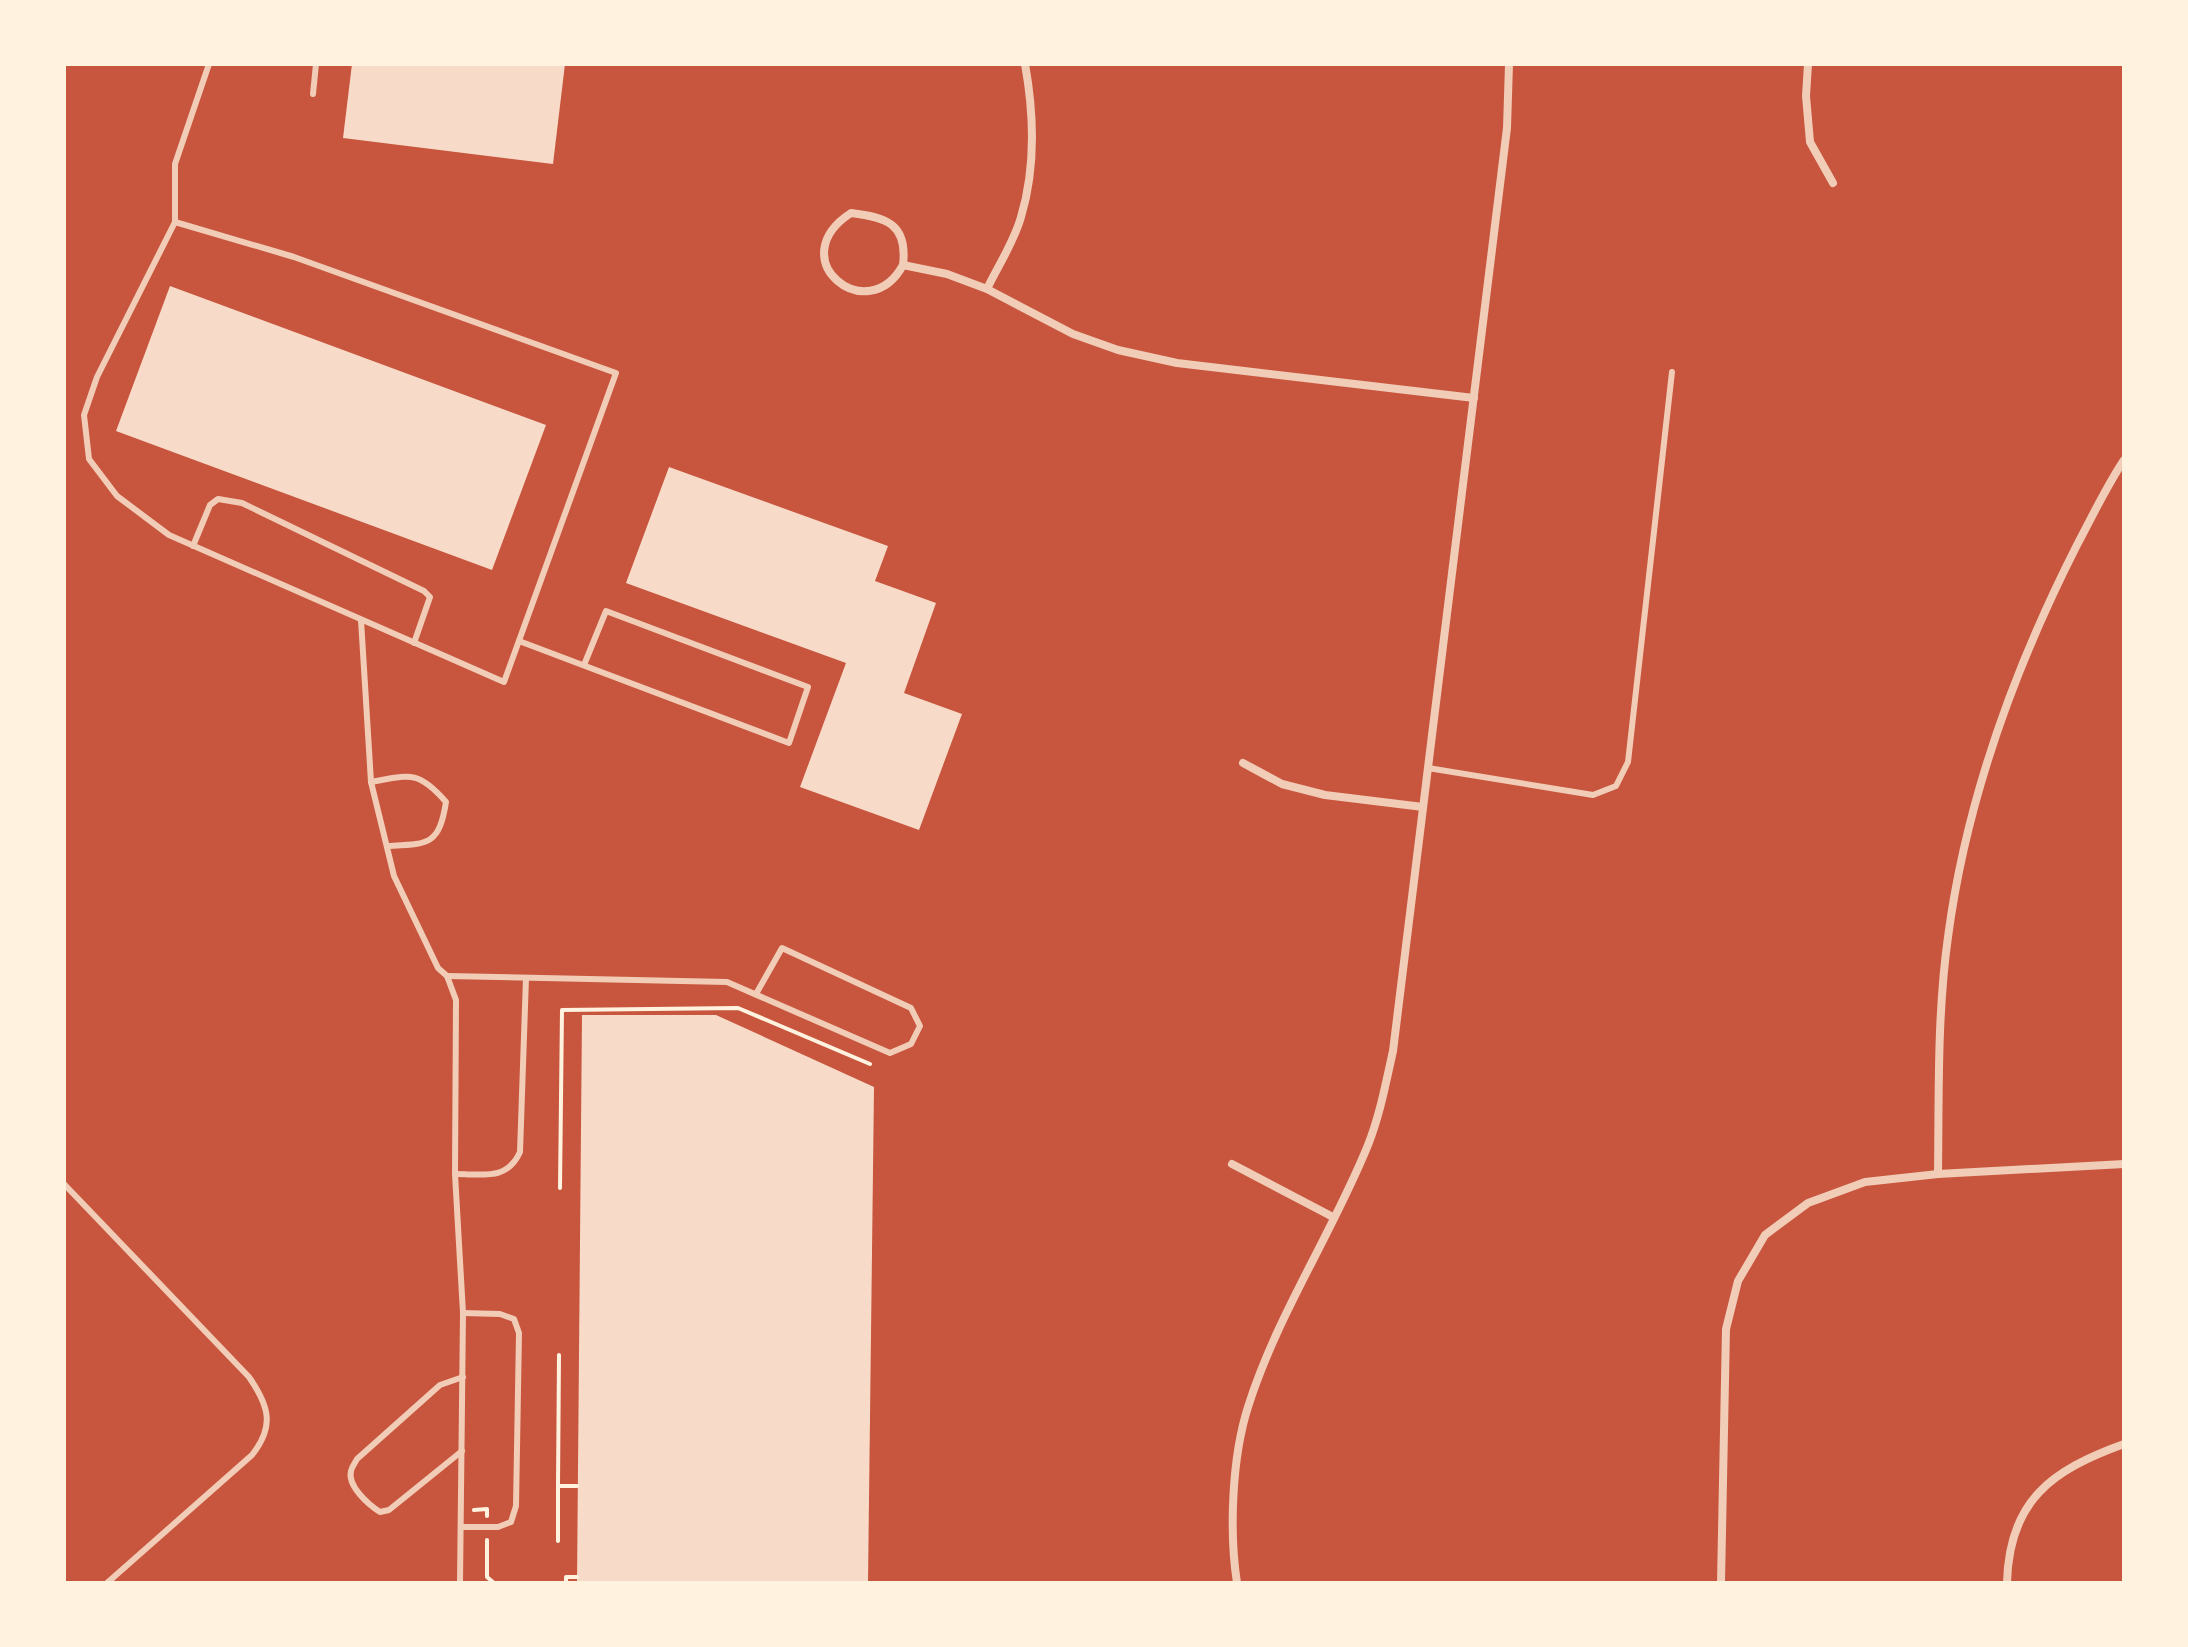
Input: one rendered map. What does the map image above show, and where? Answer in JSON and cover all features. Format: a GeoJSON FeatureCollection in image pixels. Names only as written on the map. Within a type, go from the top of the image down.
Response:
{"type":"FeatureCollection","features":[{"type":"Feature","properties":{"kind":"street"},"geometry":{"type":"LineString","coordinates":[[987,289],[1021,218],[1032,154],[1032,101],[1025,64]]}},
{"type":"Feature","properties":{"kind":"street"},"geometry":{"type":"LineString","coordinates":[[1237,1583],[1233,1518],[1238,1450],[1247,1409],[1264,1364],[1368,1145],[1393,1051],[1507,128],[1509,64]]}},
{"type":"Feature","properties":{"kind":"street"},"geometry":{"type":"LineString","coordinates":[[1808,64],[1806,96],[1810,142],[1833,183]]}},
{"type":"Feature","properties":{"kind":"street"},"geometry":{"type":"LineString","coordinates":[[851,213],[883,217],[901,237],[905,249],[903,265],[896,278],[873,292],[850,289],[832,276],[822,254],[830,230],[851,213]]}},
{"type":"Feature","properties":{"kind":"street"},"geometry":{"type":"LineString","coordinates":[[903,265],[947,274],[987,289],[1073,334],[1118,350],[1177,363],[1474,398]]}},
{"type":"Feature","properties":{"kind":"street"},"geometry":{"type":"LineString","coordinates":[[1938,1174],[1940,1043],[1947,952],[1963,857],[1986,769],[2019,671],[2060,579],[2124,460]]}},
{"type":"Feature","properties":{"kind":"street"},"geometry":{"type":"LineString","coordinates":[[1243,763],[1282,784],[1325,795],[1423,807]]}},
{"type":"Feature","properties":{"kind":"street"},"geometry":{"type":"LineString","coordinates":[[1232,1164],[1333,1217]]}},
{"type":"Feature","properties":{"kind":"street"},"geometry":{"type":"LineString","coordinates":[[1721,1583],[1726,1329],[1738,1281],[1765,1235],[1808,1203],[1865,1182],[1938,1174],[2124,1164]]}},
{"type":"Feature","properties":{"kind":"street"},"geometry":{"type":"LineString","coordinates":[[2007,1583],[2007,1558],[2021,1516],[2048,1481],[2094,1455],[2124,1444]]}},
{"type":"Feature","properties":{"kind":"lane"},"geometry":{"type":"LineString","coordinates":[[175,222],[294,257],[616,373],[504,682],[169,535],[117,496],[89,459],[84,415],[97,377],[175,222],[175,164],[209,64]]}},
{"type":"Feature","properties":{"kind":"lane"},"geometry":{"type":"LineString","coordinates":[[313,94],[316,64]]}},
{"type":"Feature","properties":{"kind":"lane"},"geometry":{"type":"LineString","coordinates":[[1428,768],[1593,795],[1616,786],[1628,762],[1672,372]]}},
{"type":"Feature","properties":{"kind":"lane"},"geometry":{"type":"LineString","coordinates":[[193,546],[210,505],[218,499],[242,503],[424,591],[430,597],[414,643]]}},
{"type":"Feature","properties":{"kind":"lane"},"geometry":{"type":"LineString","coordinates":[[519,641],[789,743],[808,687],[606,611],[584,665]]}},
{"type":"Feature","properties":{"kind":"lane"},"geometry":{"type":"LineString","coordinates":[[361,620],[371,782],[394,876],[438,968],[447,976],[456,1000],[455,1174],[463,1313],[460,1583]]}},
{"type":"Feature","properties":{"kind":"lane"},"geometry":{"type":"LineString","coordinates":[[371,782],[408,775],[429,782],[446,802],[442,827],[423,844],[387,846]]}},
{"type":"Feature","properties":{"kind":"lane"},"geometry":{"type":"LineString","coordinates":[[447,976],[727,982],[890,1053],[911,1044],[920,1026],[911,1008],[782,948],[756,994]]}},
{"type":"Feature","properties":{"kind":"lane"},"geometry":{"type":"LineString","coordinates":[[455,1174],[500,1173],[513,1167],[520,1152],[526,978]]}},
{"type":"Feature","properties":{"kind":"lane"},"geometry":{"type":"LineString","coordinates":[[64,1184],[249,1377],[261,1394],[268,1425],[263,1441],[252,1455],[107,1583]]}},
{"type":"Feature","properties":{"kind":"lane"},"geometry":{"type":"LineString","coordinates":[[461,1527],[498,1527],[511,1522],[516,1506],[519,1333],[514,1319],[500,1314],[463,1313]]}},
{"type":"Feature","properties":{"kind":"lane"},"geometry":{"type":"LineString","coordinates":[[462,1451],[389,1510],[380,1512],[370,1506],[352,1483],[351,1471],[357,1459],[440,1385],[463,1377]]}},
{"type":"Feature","properties":{"kind":"path"},"geometry":{"type":"LineString","coordinates":[[560,1188],[562,1010],[738,1008],[870,1064]]}},
{"type":"Feature","properties":{"kind":"path"},"geometry":{"type":"LineString","coordinates":[[558,1541],[559,1355]]}},
{"type":"Feature","properties":{"kind":"path"},"geometry":{"type":"LineString","coordinates":[[558,1486],[577,1486]]}},
{"type":"Feature","properties":{"kind":"path"},"geometry":{"type":"LineString","coordinates":[[566,1583],[566,1577],[577,1577]]}},
{"type":"Feature","properties":{"kind":"building"},"geometry":{"type":"Polygon","coordinates":[[[352,64],[565,64],[553,164],[343,138],[352,64]]]}},
{"type":"Feature","properties":{"kind":"building"},"geometry":{"type":"Polygon","coordinates":[[[170,286],[546,425],[492,570],[116,431],[170,286]]]}},
{"type":"Feature","properties":{"kind":"building"},"geometry":{"type":"Polygon","coordinates":[[[669,467],[888,546],[875,581],[936,603],[904,693],[962,714],[919,830],[800,787],[846,663],[626,583],[669,467]]]}},
{"type":"Feature","properties":{"kind":"building"},"geometry":{"type":"Polygon","coordinates":[[[582,1015],[716,1015],[874,1087],[868,1583],[577,1583],[582,1015]]]}}]}
